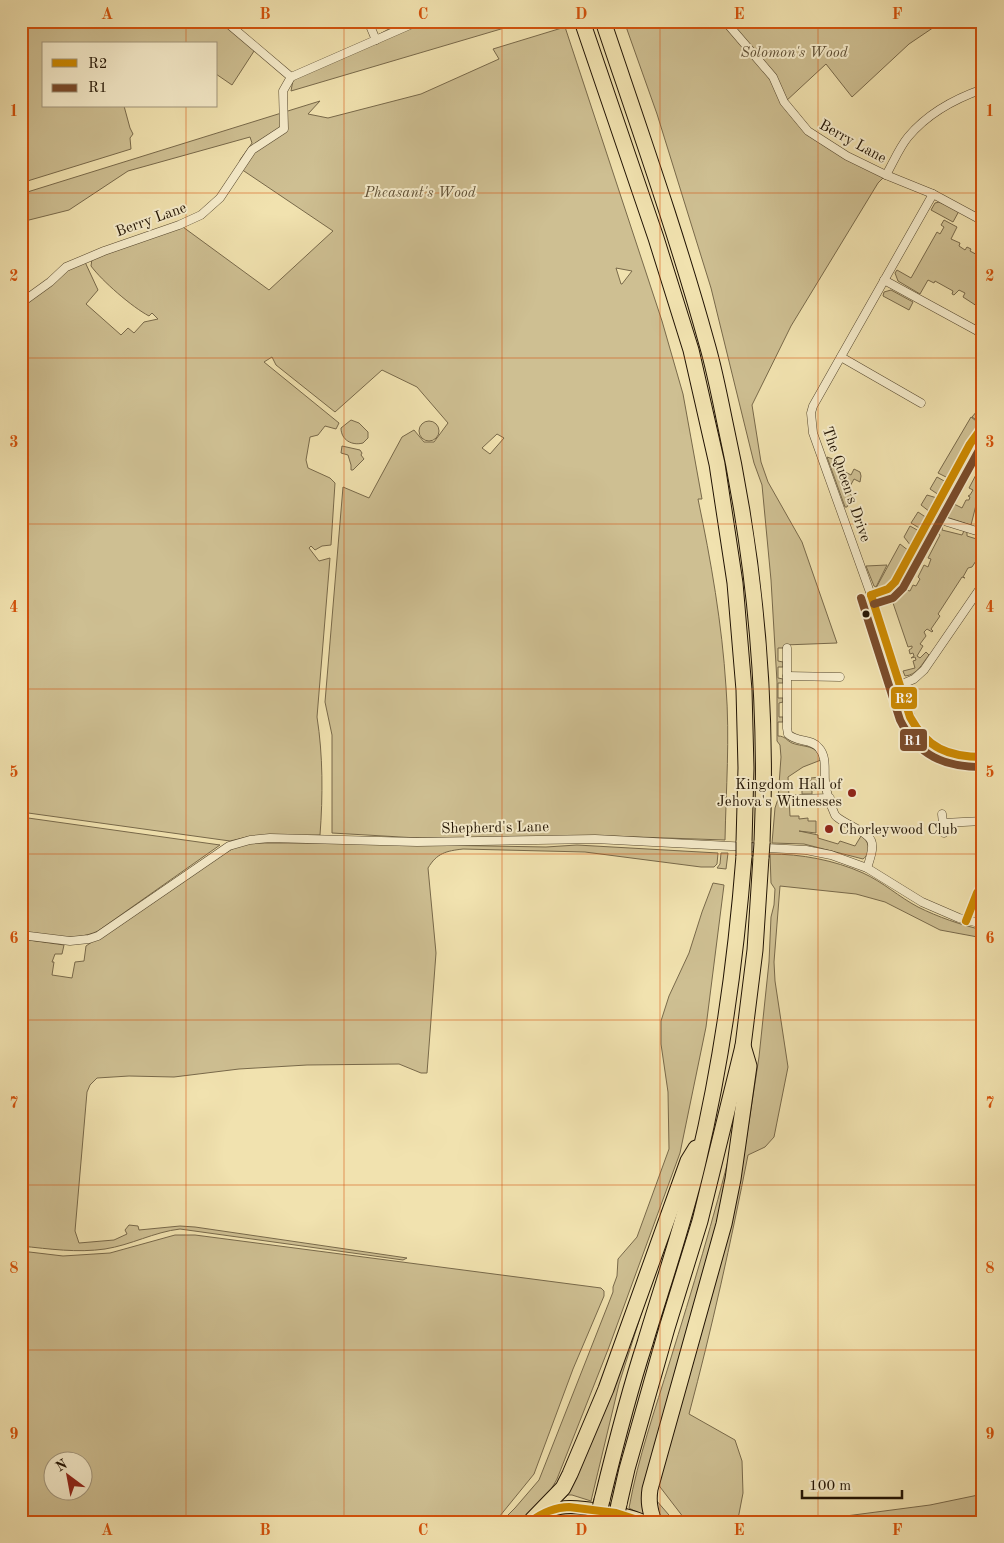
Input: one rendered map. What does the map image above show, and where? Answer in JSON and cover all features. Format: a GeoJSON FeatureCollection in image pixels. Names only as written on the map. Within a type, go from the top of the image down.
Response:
{"type":"FeatureCollection","features":[{"type":"Feature","properties":{"kind":"highway"},"geometry":{"type":"LineString","coordinates":[[582,21],[656,238],[691,350],[717,464],[735,583],[744,690],[746,768],[744,849],[738,935],[725,1031],[698,1162],[624,1411],[597,1521]]}},
{"type":"Feature","properties":{"kind":"highway"},"geometry":{"type":"LineString","coordinates":[[604,21],[673,231],[708,346],[734,464],[752,577],[762,692],[764,766],[755,950],[743,1046],[700,1221],[627,1469],[615,1522]]}},
{"type":"Feature","properties":{"kind":"highway"},"geometry":{"type":"LineString","coordinates":[[654,1522],[648,1499],[650,1490],[714,1268],[731,1188],[749,1066],[743,1046]]}},
{"type":"Feature","properties":{"kind":"highway"},"geometry":{"type":"LineString","coordinates":[[531,1521],[563,1488],[570,1474],[606,1389],[688,1162],[704,1134]]}},
{"type":"Feature","properties":{"kind":"main road"},"geometry":{"type":"LineString","coordinates":[[531,1521],[546,1512],[562,1507],[575,1507],[629,1516],[645,1522]]}},
{"type":"Feature","properties":{"kind":"street"},"geometry":{"type":"LineString","coordinates":[[225,21],[291,76],[419,21]]}},
{"type":"Feature","properties":{"kind":"street"},"geometry":{"type":"LineString","coordinates":[[368,21],[376,40]]}},
{"type":"Feature","properties":{"kind":"street","name":"Berry Lane"},"geometry":{"type":"LineString","coordinates":[[724,21],[773,77],[784,102],[808,131],[835,149],[886,175],[933,194],[983,221]]}},
{"type":"Feature","properties":{"kind":"street","name":"Berry Lane"},"geometry":{"type":"LineString","coordinates":[[21,303],[50,282],[66,267],[104,251],[179,225],[201,215],[210,208],[220,198],[252,150],[284,129],[283,91],[291,76]]}},
{"type":"Feature","properties":{"kind":"street"},"geometry":{"type":"LineString","coordinates":[[886,175],[907,138],[926,118],[950,102],[983,89]]}},
{"type":"Feature","properties":{"kind":"street","name":"The Queen's Drive"},"geometry":{"type":"LineString","coordinates":[[933,194],[840,357],[811,413],[813,433],[871,595],[913,724],[918,732],[936,749],[952,755],[983,757]]}},
{"type":"Feature","properties":{"kind":"street"},"geometry":{"type":"LineString","coordinates":[[884,280],[983,334]]}},
{"type":"Feature","properties":{"kind":"street"},"geometry":{"type":"LineString","coordinates":[[840,357],[921,403]]}},
{"type":"Feature","properties":{"kind":"street"},"geometry":{"type":"LineString","coordinates":[[871,595],[888,589],[895,582],[970,444],[983,426]]}},
{"type":"Feature","properties":{"kind":"street"},"geometry":{"type":"LineString","coordinates":[[931,518],[983,533]]}},
{"type":"Feature","properties":{"kind":"street"},"geometry":{"type":"LineString","coordinates":[[900,685],[924,670],[983,584]]}},
{"type":"Feature","properties":{"kind":"street"},"geometry":{"type":"LineString","coordinates":[[787,648],[788,732],[793,738],[816,744],[822,752],[826,785],[837,817],[864,833],[870,839],[873,846],[867,868]]}},
{"type":"Feature","properties":{"kind":"street"},"geometry":{"type":"LineString","coordinates":[[787,676],[840,677]]}},
{"type":"Feature","properties":{"kind":"street"},"geometry":{"type":"LineString","coordinates":[[796,799],[830,798]]}},
{"type":"Feature","properties":{"kind":"street"},"geometry":{"type":"LineString","coordinates":[[942,814],[944,833]]}},
{"type":"Feature","properties":{"kind":"street"},"geometry":{"type":"LineString","coordinates":[[943,823],[983,821]]}},
{"type":"Feature","properties":{"kind":"street","name":"Shepherd's Lane"},"geometry":{"type":"LineString","coordinates":[[21,935],[70,941],[89,939],[111,928],[229,846],[250,840],[270,838],[417,842],[595,839],[806,850],[837,857],[867,868],[922,902],[966,920],[983,924]]}},
{"type":"Feature","properties":{"kind":"street"},"geometry":{"type":"LineString","coordinates":[[966,920],[976,893],[983,885]]}},
{"type":"Feature","properties":{"kind":"green space"},"geometry":{"type":"Polygon","coordinates":[[[21,21],[220,21],[256,48],[232,85],[218,75],[218,42],[42,42],[42,108],[125,108],[133,134],[130,138],[131,149],[21,183],[21,21]]]}},
{"type":"Feature","properties":{"kind":"green space"},"geometry":{"type":"Polygon","coordinates":[[[404,21],[528,21],[291,91],[293,80],[404,21]]]}},
{"type":"Feature","properties":{"kind":"green space","name":"Solomon's Wood"},"geometry":{"type":"Polygon","coordinates":[[[624,21],[943,21],[909,44],[852,97],[826,64],[785,102],[808,131],[885,176],[878,183],[791,326],[752,405],[761,462],[768,482],[802,542],[837,643],[784,645],[783,648],[778,648],[778,661],[783,662],[783,667],[778,667],[778,678],[783,679],[783,683],[778,683],[778,698],[783,698],[783,702],[779,703],[779,717],[783,717],[783,722],[778,722],[778,736],[784,737],[792,743],[810,747],[816,751],[821,760],[803,767],[788,777],[790,816],[799,816],[799,819],[808,818],[808,821],[816,821],[816,833],[799,831],[818,835],[818,838],[838,844],[840,841],[855,846],[861,836],[866,841],[868,847],[868,853],[863,859],[804,844],[772,843],[781,757],[780,745],[777,741],[777,682],[771,580],[762,485],[754,463],[711,288],[657,114],[624,21]]]}},
{"type":"Feature","properties":{"kind":"green space","name":"Pheasant's Wood"},"geometry":{"type":"Polygon","coordinates":[[[565,27],[662,321],[683,394],[702,499],[698,499],[712,569],[722,640],[728,725],[725,840],[608,836],[418,838],[332,833],[332,735],[325,702],[343,487],[369,498],[402,437],[414,430],[424,442],[434,442],[448,423],[417,387],[382,370],[335,412],[276,365],[272,357],[264,362],[339,423],[336,429],[325,426],[318,435],[310,437],[306,460],[308,468],[330,478],[335,483],[331,545],[322,546],[315,550],[311,546],[309,548],[319,561],[330,558],[317,717],[322,776],[320,835],[247,837],[230,841],[21,812],[21,306],[69,268],[85,262],[98,290],[86,304],[121,335],[128,328],[134,333],[144,322],[158,319],[152,313],[149,316],[142,312],[110,286],[91,266],[92,259],[183,227],[269,290],[333,231],[241,169],[240,160],[252,143],[250,137],[128,171],[69,210],[21,222],[21,194],[320,101],[308,114],[328,118],[421,94],[499,59],[493,49],[565,27]],[[616,268],[621,284],[622,284],[632,271],[616,268]],[[497,434],[482,448],[490,454],[504,438],[497,434]]]}},
{"type":"Feature","properties":{"kind":"green space"},"geometry":{"type":"Polygon","coordinates":[[[939,202],[959,211],[953,222],[931,210],[935,203],[939,202]]]}},
{"type":"Feature","properties":{"kind":"green space"},"geometry":{"type":"Polygon","coordinates":[[[944,220],[957,227],[951,239],[960,243],[959,246],[965,250],[967,247],[971,249],[970,251],[983,258],[983,310],[963,297],[965,293],[959,290],[954,295],[952,294],[953,291],[935,281],[934,283],[928,280],[920,294],[898,281],[895,273],[897,270],[911,278],[937,232],[940,234],[944,227],[941,225],[944,220]]]}},
{"type":"Feature","properties":{"kind":"green space"},"geometry":{"type":"Polygon","coordinates":[[[891,290],[913,302],[909,310],[883,296],[884,292],[891,290]]]}},
{"type":"Feature","properties":{"kind":"green space"},"geometry":{"type":"Polygon","coordinates":[[[982,405],[983,420],[981,423],[972,417],[982,405]]]}},
{"type":"Feature","properties":{"kind":"green space"},"geometry":{"type":"Polygon","coordinates":[[[971,417],[980,424],[948,478],[938,473],[971,417]]]}},
{"type":"Feature","properties":{"kind":"green space"},"geometry":{"type":"Polygon","coordinates":[[[351,420],[359,423],[368,432],[368,438],[363,443],[351,443],[343,436],[341,428],[351,420]]]}},
{"type":"Feature","properties":{"kind":"green space"},"geometry":{"type":"Polygon","coordinates":[[[429,421],[436,424],[439,431],[436,438],[429,441],[422,438],[419,431],[422,424],[429,421]]]}},
{"type":"Feature","properties":{"kind":"green space"},"geometry":{"type":"Polygon","coordinates":[[[342,446],[360,450],[362,453],[361,455],[364,459],[353,470],[351,470],[348,455],[341,453],[342,446]]]}},
{"type":"Feature","properties":{"kind":"green space"},"geometry":{"type":"Polygon","coordinates":[[[827,457],[841,462],[838,468],[851,475],[854,469],[860,472],[860,482],[854,479],[847,492],[853,496],[847,507],[845,507],[827,457]]]}},
{"type":"Feature","properties":{"kind":"green space"},"geometry":{"type":"Polygon","coordinates":[[[978,471],[982,473],[983,471],[983,506],[976,505],[971,525],[943,516],[940,511],[946,500],[962,508],[966,500],[969,500],[970,497],[968,496],[973,490],[969,488],[978,471]]]}},
{"type":"Feature","properties":{"kind":"green space"},"geometry":{"type":"Polygon","coordinates":[[[937,477],[946,482],[939,495],[930,489],[937,477]]]}},
{"type":"Feature","properties":{"kind":"green space"},"geometry":{"type":"Polygon","coordinates":[[[927,495],[937,498],[930,512],[921,505],[927,495]]]}},
{"type":"Feature","properties":{"kind":"green space"},"geometry":{"type":"Polygon","coordinates":[[[918,512],[927,518],[921,529],[911,523],[918,512]]]}},
{"type":"Feature","properties":{"kind":"green space"},"geometry":{"type":"Polygon","coordinates":[[[933,524],[943,524],[942,530],[962,535],[964,531],[967,531],[967,536],[983,541],[983,551],[981,550],[972,567],[968,568],[963,577],[965,578],[962,577],[938,614],[940,616],[931,629],[933,631],[927,629],[924,632],[926,636],[920,644],[923,646],[917,656],[920,658],[926,652],[929,655],[913,674],[905,676],[903,671],[915,668],[913,661],[916,660],[915,657],[911,658],[914,656],[913,653],[910,654],[909,650],[912,646],[908,647],[893,603],[890,604],[888,602],[880,605],[878,599],[894,590],[901,594],[906,590],[910,591],[913,585],[916,586],[924,565],[928,567],[931,559],[928,558],[940,535],[930,529],[933,524]]]}},
{"type":"Feature","properties":{"kind":"green space"},"geometry":{"type":"Polygon","coordinates":[[[910,526],[919,531],[911,546],[904,537],[910,526]]]}},
{"type":"Feature","properties":{"kind":"green space"},"geometry":{"type":"Polygon","coordinates":[[[900,544],[909,551],[900,568],[893,579],[883,586],[876,588],[900,544]]]}},
{"type":"Feature","properties":{"kind":"green space"},"geometry":{"type":"Polygon","coordinates":[[[887,565],[876,587],[874,586],[866,566],[887,565]]]}},
{"type":"Feature","properties":{"kind":"green space"},"geometry":{"type":"Polygon","coordinates":[[[820,777],[820,790],[812,790],[812,794],[802,794],[802,781],[811,781],[811,778],[820,777]]]}},
{"type":"Feature","properties":{"kind":"green space"},"geometry":{"type":"Polygon","coordinates":[[[21,817],[220,845],[98,931],[70,937],[50,937],[21,933],[21,817]]]}},
{"type":"Feature","properties":{"kind":"green space"},"geometry":{"type":"Polygon","coordinates":[[[252,843],[546,847],[577,845],[718,853],[717,864],[714,867],[701,867],[585,852],[463,849],[447,852],[435,859],[428,868],[436,953],[427,1073],[421,1073],[399,1064],[307,1065],[239,1069],[174,1077],[129,1076],[97,1078],[90,1085],[87,1092],[75,1231],[79,1243],[114,1240],[127,1234],[125,1230],[129,1225],[138,1226],[139,1230],[180,1226],[407,1258],[403,1260],[180,1229],[105,1249],[84,1251],[21,1246],[21,939],[64,945],[62,954],[55,954],[52,962],[54,962],[52,975],[72,978],[75,962],[84,961],[86,946],[215,858],[234,848],[252,843]]]}},
{"type":"Feature","properties":{"kind":"green space"},"geometry":{"type":"Polygon","coordinates":[[[721,853],[728,853],[726,869],[717,868],[720,864],[721,853]]]}},
{"type":"Feature","properties":{"kind":"green space"},"geometry":{"type":"Polygon","coordinates":[[[770,854],[794,855],[852,868],[926,911],[966,926],[983,930],[983,938],[940,930],[885,902],[856,894],[780,886],[774,962],[775,981],[788,1067],[774,1137],[765,1147],[748,1155],[721,1285],[689,1414],[735,1440],[742,1461],[743,1493],[736,1522],[687,1522],[657,1483],[686,1377],[718,1273],[744,1154],[759,1057],[769,962],[771,917],[774,905],[775,889],[771,883],[770,854]]]}},
{"type":"Feature","properties":{"kind":"green space"},"geometry":{"type":"Polygon","coordinates":[[[713,883],[724,885],[706,1027],[680,1153],[609,1347],[557,1479],[549,1493],[521,1522],[501,1522],[539,1480],[613,1292],[617,1276],[618,1259],[637,1237],[669,1149],[668,1092],[661,1044],[661,1021],[669,996],[689,953],[713,883]]]}},
{"type":"Feature","properties":{"kind":"green space"},"geometry":{"type":"Polygon","coordinates":[[[732,1145],[724,1202],[648,1518],[629,1508],[637,1471],[703,1254],[732,1145]]]}},
{"type":"Feature","properties":{"kind":"green space"},"geometry":{"type":"Polygon","coordinates":[[[175,1235],[195,1235],[601,1288],[604,1291],[604,1296],[573,1369],[534,1474],[495,1522],[21,1522],[21,1251],[63,1256],[110,1253],[175,1235]]]}},
{"type":"Feature","properties":{"kind":"green space"},"geometry":{"type":"Polygon","coordinates":[[[657,1264],[619,1384],[591,1501],[568,1495],[559,1503],[657,1264]]]}},
{"type":"Feature","properties":{"kind":"green space"},"geometry":{"type":"Polygon","coordinates":[[[983,1494],[983,1515],[950,1522],[800,1522],[930,1505],[983,1494]]]}},
{"type":"Feature","properties":{"kind":"green space"},"geometry":{"type":"Polygon","coordinates":[[[656,1500],[675,1522],[657,1522],[656,1500]]]}},
{"type":"Feature","properties":{"kind":"green space"},"geometry":{"type":"Polygon","coordinates":[[[560,1512],[589,1513],[587,1522],[538,1522],[560,1512]]]}},
{"type":"Feature","properties":{"kind":"transit line","name":"R2"},"geometry":{"type":"LineString","coordinates":[[871,595],[888,589],[895,582],[970,444],[983,426]]}},
{"type":"Feature","properties":{"kind":"transit line","name":"R1"},"geometry":{"type":"LineString","coordinates":[[874,604],[893,598],[903,588],[983,443]]}},
{"type":"Feature","properties":{"kind":"transit line","name":"R2"},"geometry":{"type":"LineString","coordinates":[[871,595],[910,717],[917,728],[931,743],[949,753],[983,757]]}},
{"type":"Feature","properties":{"kind":"transit line","name":"R1"},"geometry":{"type":"LineString","coordinates":[[861,598],[900,720],[907,732],[924,751],[944,762],[983,767]]}},
{"type":"Feature","properties":{"kind":"transit line","name":"R2"},"geometry":{"type":"LineString","coordinates":[[966,921],[977,893],[983,885]]}},
{"type":"Feature","properties":{"kind":"transit line","name":"R2"},"geometry":{"type":"LineString","coordinates":[[530,1522],[548,1511],[569,1507],[616,1513],[644,1522]]}},
{"type":"Feature","properties":{"kind":"place","name":"Kingdom Hall of Jehova's Witnesses"},"geometry":{"type":"Point","coordinates":[852,793]}},
{"type":"Feature","properties":{"kind":"place","name":"Chorleywood Club"},"geometry":{"type":"Point","coordinates":[829,829]}}]}
